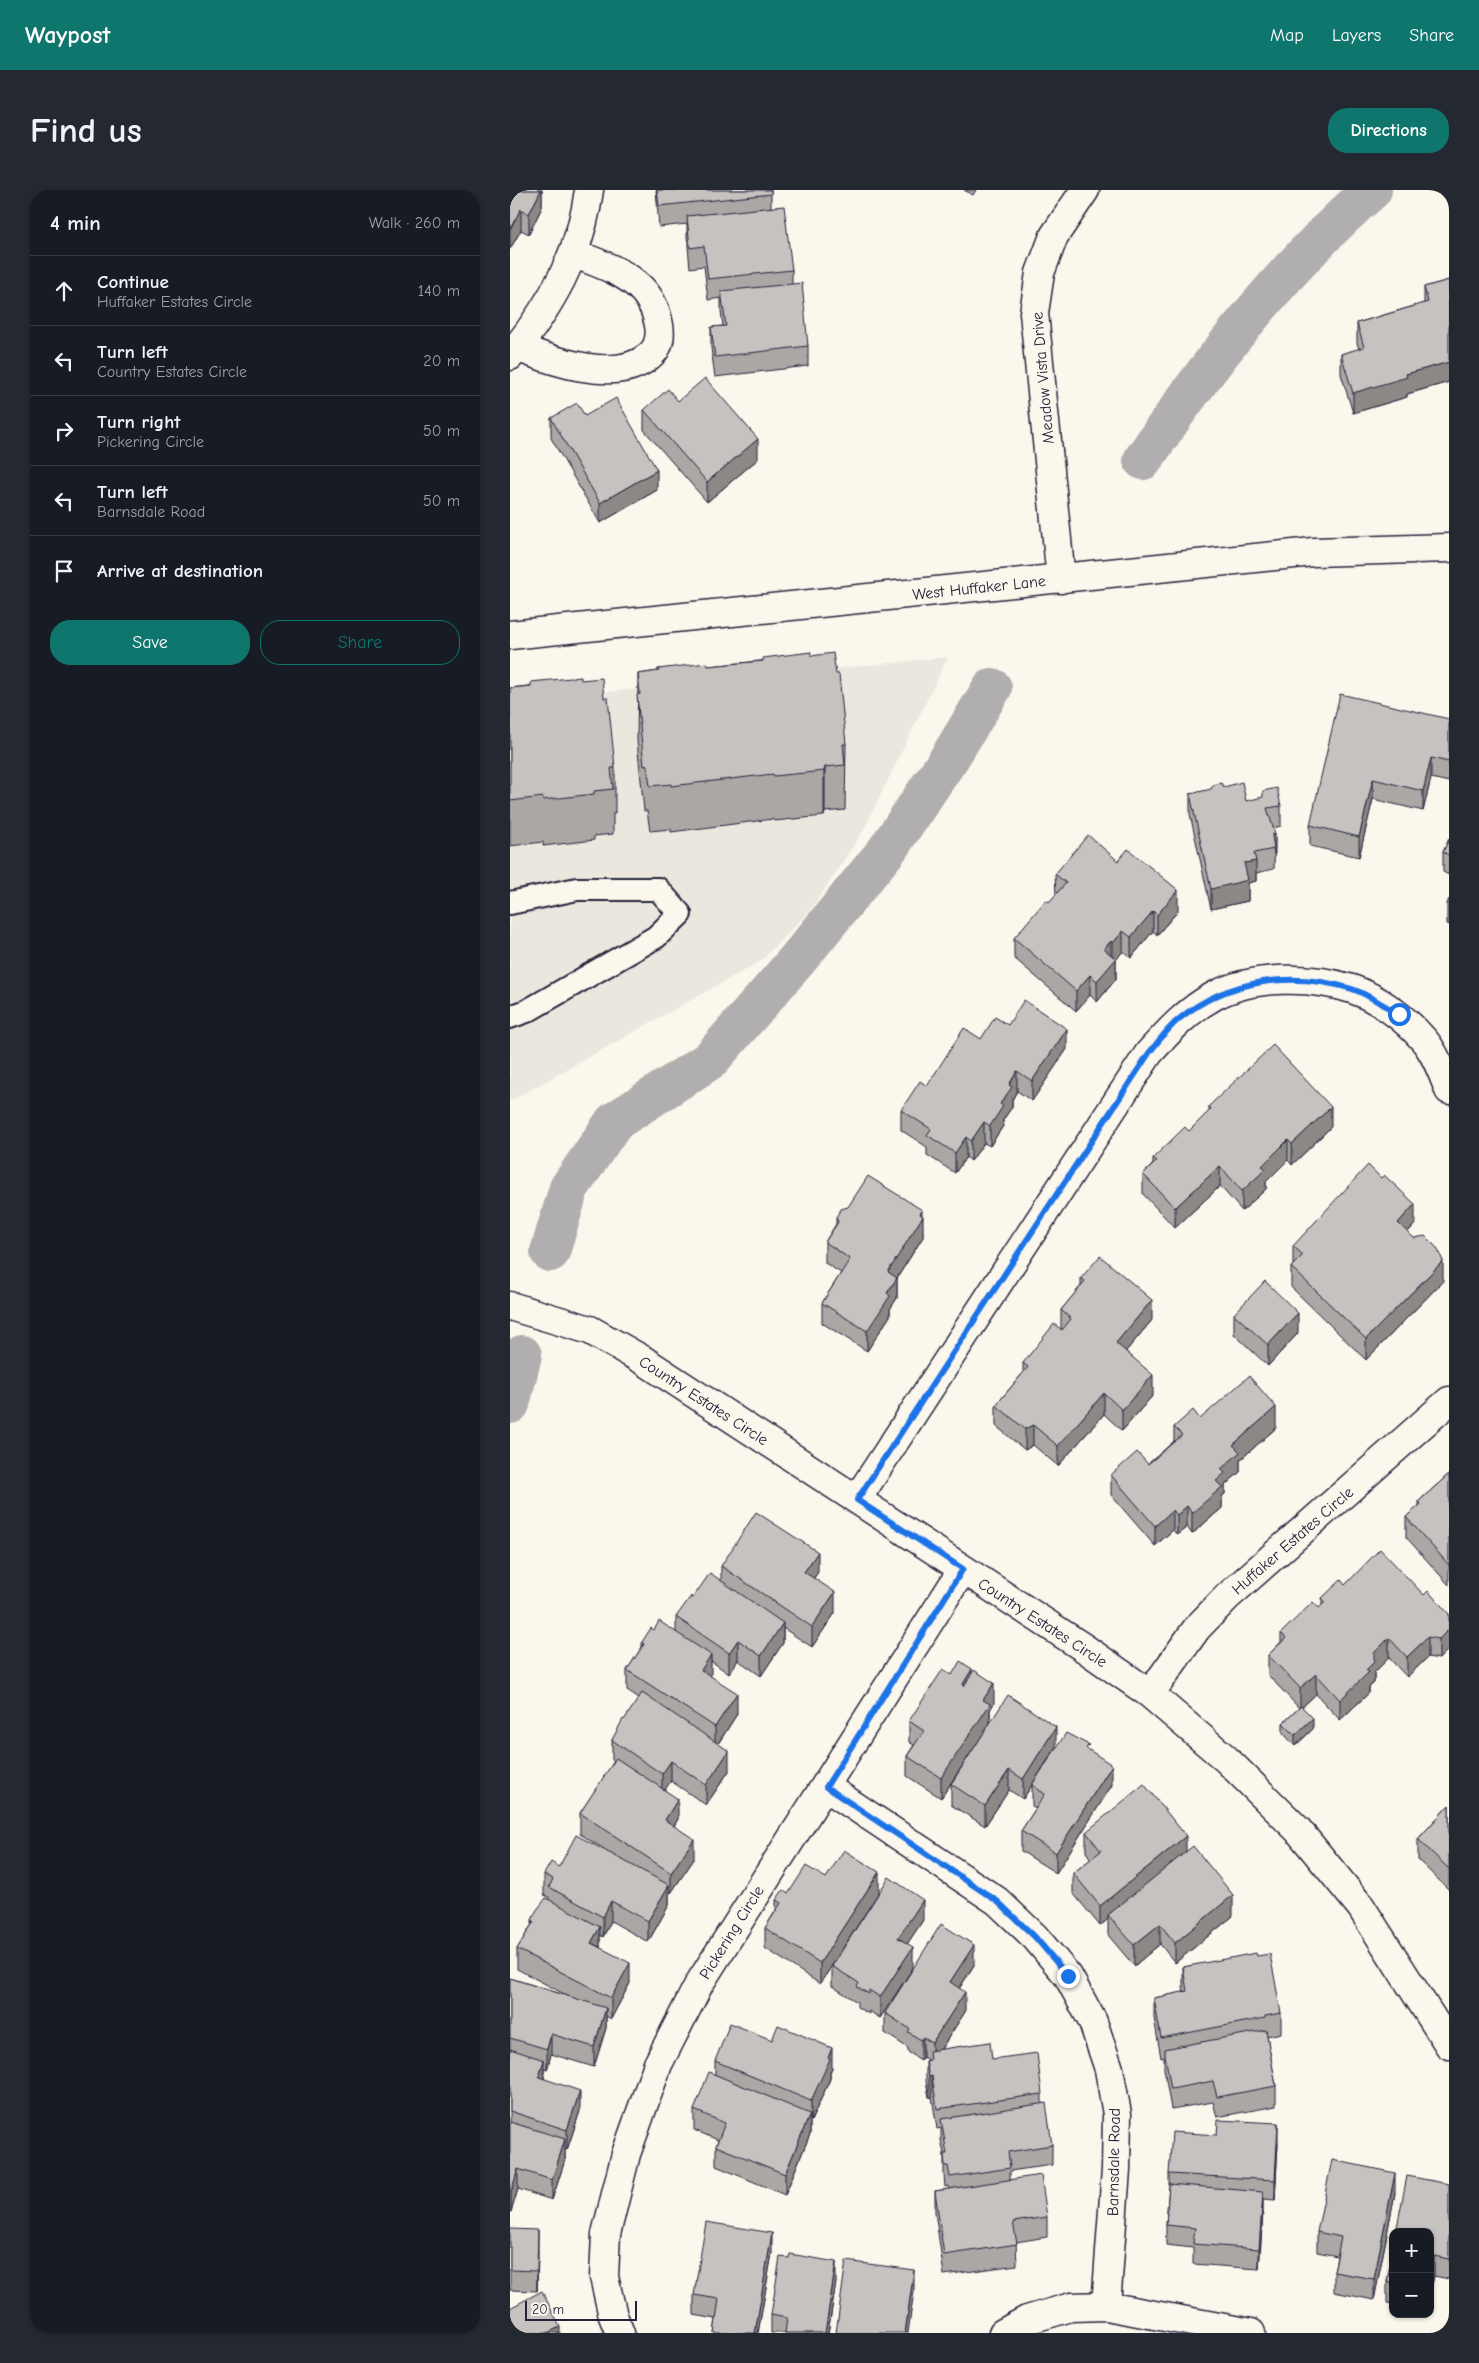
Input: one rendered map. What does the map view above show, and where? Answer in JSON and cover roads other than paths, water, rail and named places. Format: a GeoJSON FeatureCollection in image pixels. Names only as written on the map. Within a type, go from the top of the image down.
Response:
{"type":"FeatureCollection","features":[{"type":"Feature","properties":{"kind":"street"},"geometry":{"type":"LineString","coordinates":[[573,253],[622,274],[636,283],[648,295],[656,311],[660,328],[659,343],[654,352],[642,362],[606,369],[566,363],[514,351],[542,315],[569,266],[573,253],[586,213],[590,190]]}},
{"type":"Feature","properties":{"kind":"street","name":"Meadow Vista Drive"},"geometry":{"type":"LineString","coordinates":[[1061,579],[1034,313],[1040,273],[1054,236],[1085,190]]}},
{"type":"Feature","properties":{"kind":"street","name":"West Huffaker Lane"},"geometry":{"type":"LineString","coordinates":[[511,630],[1061,579],[1313,552],[1449,548]]}},
{"type":"Feature","properties":{"kind":"street"},"geometry":{"type":"LineString","coordinates":[[857,1500],[1149,1053],[1178,1020],[1215,995],[1256,982],[1304,979],[1353,989],[1399,1014],[1425,1040],[1449,1090]]}},
{"type":"Feature","properties":{"kind":"street","name":"Country Estates Circle"},"geometry":{"type":"LineString","coordinates":[[510,1306],[590,1330],[686,1387],[1084,1648],[1150,1694],[1226,1759],[1298,1830],[1361,1906],[1440,2011],[1449,2045]]}},
{"type":"Feature","properties":{"kind":"street","name":"Huffaker Estates Circle"},"geometry":{"type":"LineString","coordinates":[[1150,1694],[1197,1628],[1227,1597],[1449,1401]]}},
{"type":"Feature","properties":{"kind":"street","name":"Pickering Circle"},"geometry":{"type":"LineString","coordinates":[[620,2333],[613,2316],[604,2277],[606,2234],[626,2154],[658,2064],[699,1984],[963,1569]]}},
{"type":"Feature","properties":{"kind":"street","name":"Barnsdale Road"},"geometry":{"type":"LineString","coordinates":[[826,1787],[997,1901],[1035,1937],[1068,1976],[1093,2022],[1109,2068],[1117,2114],[1116,2169],[1106,2306]]}},
{"type":"Feature","properties":{"kind":"street"},"geometry":{"type":"LineString","coordinates":[[1003,2333],[1027,2320],[1071,2307],[1106,2306],[1251,2333]]}},
{"type":"Feature","properties":{"kind":"lane"},"geometry":{"type":"LineString","coordinates":[[510,903],[577,889],[658,889],[680,914],[656,937],[527,1011],[510,1017]]}},
{"type":"Feature","properties":{"kind":"waterway"},"geometry":{"type":"LineString","coordinates":[[1143,460],[1194,387],[1249,318],[1308,251],[1372,190]]}},
{"type":"Feature","properties":{"kind":"waterway"},"geometry":{"type":"LineString","coordinates":[[550,1252],[569,1188],[614,1122],[710,1060],[798,959],[887,850],[950,757],[992,688]]}},
{"type":"Feature","properties":{"kind":"waterway"},"geometry":{"type":"LineString","coordinates":[[510,1404],[522,1355]]}}]}
